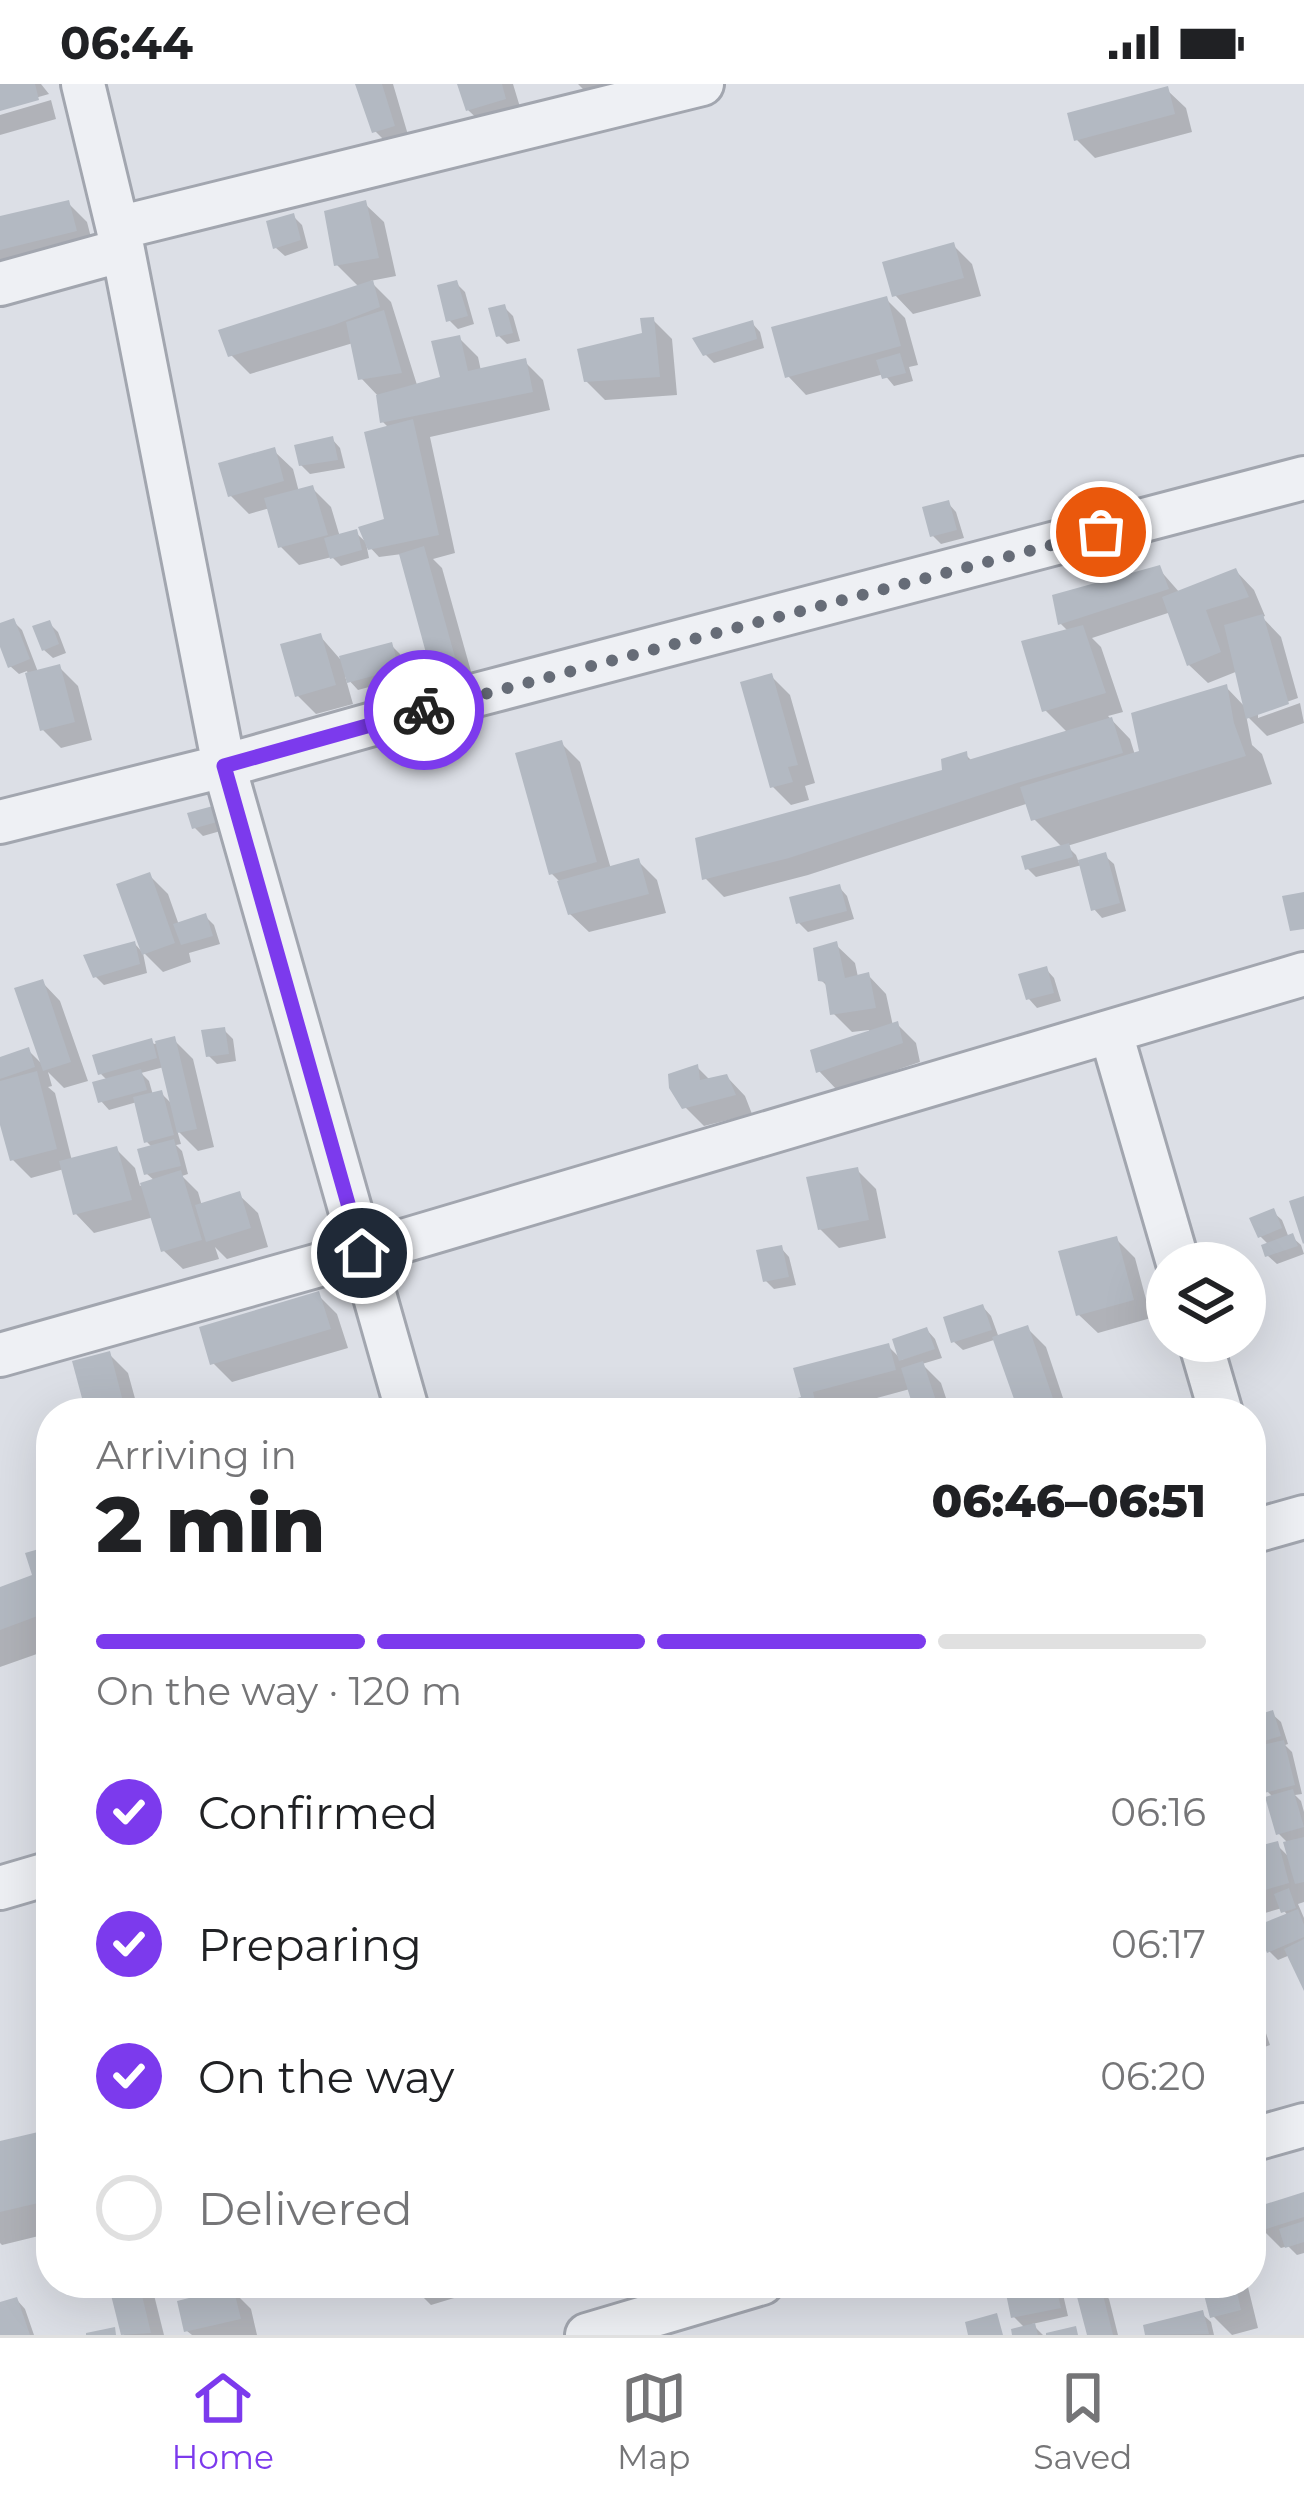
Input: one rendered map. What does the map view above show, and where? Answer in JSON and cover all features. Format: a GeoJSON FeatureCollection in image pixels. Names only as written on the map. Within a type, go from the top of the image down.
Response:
{"type":"FeatureCollection","features":[{"type":"Feature","properties":{"kind":"street"},"geometry":{"type":"LineString","coordinates":[[83,84],[121,239],[224,766],[404,1398]]}},
{"type":"Feature","properties":{"kind":"street"},"geometry":{"type":"LineString","coordinates":[[0,284],[121,239],[702,84]]}},
{"type":"Feature","properties":{"kind":"street"},"geometry":{"type":"LineString","coordinates":[[0,822],[1304,478]]}},
{"type":"Feature","properties":{"kind":"street"},"geometry":{"type":"LineString","coordinates":[[0,1355],[362,1253],[1304,974]]}},
{"type":"Feature","properties":{"kind":"street"},"geometry":{"type":"LineString","coordinates":[[1111,1033],[1172,1242]]}},
{"type":"Feature","properties":{"kind":"street"},"geometry":{"type":"LineString","coordinates":[[1206,1362],[1217,1398]]}},
{"type":"Feature","properties":{"kind":"street"},"geometry":{"type":"LineString","coordinates":[[1266,1524],[1304,1517]]}},
{"type":"Feature","properties":{"kind":"street"},"geometry":{"type":"LineString","coordinates":[[0,1888],[36,1877]]}},
{"type":"Feature","properties":{"kind":"street"},"geometry":{"type":"LineString","coordinates":[[1266,2136],[1304,2125]]}},
{"type":"Feature","properties":{"kind":"street"},"geometry":{"type":"LineString","coordinates":[[587,2335],[708,2298]]}},
{"type":"Feature","properties":{"kind":"building"},"geometry":{"type":"Polygon","coordinates":[[[0,84],[35,84],[39,100],[0,111],[0,84]]]}},
{"type":"Feature","properties":{"kind":"building"},"geometry":{"type":"Polygon","coordinates":[[[355,84],[382,84],[395,126],[372,133],[355,84]]]}},
{"type":"Feature","properties":{"kind":"building"},"geometry":{"type":"Polygon","coordinates":[[[457,84],[502,84],[506,99],[466,111],[457,84]]]}},
{"type":"Feature","properties":{"kind":"building"},"geometry":{"type":"Polygon","coordinates":[[[1168,86],[1175,114],[1074,141],[1067,113],[1168,86]]]}},
{"type":"Feature","properties":{"kind":"building"},"geometry":{"type":"Polygon","coordinates":[[[69,200],[77,231],[0,250],[0,216],[69,200]]]}},
{"type":"Feature","properties":{"kind":"building"},"geometry":{"type":"Polygon","coordinates":[[[366,200],[379,258],[334,266],[324,211],[366,200]]]}},
{"type":"Feature","properties":{"kind":"building"},"geometry":{"type":"Polygon","coordinates":[[[294,213],[301,240],[273,249],[266,221],[294,213]]]}},
{"type":"Feature","properties":{"kind":"building"},"geometry":{"type":"Polygon","coordinates":[[[954,242],[964,278],[892,297],[882,262],[954,242]]]}},
{"type":"Feature","properties":{"kind":"building"},"geometry":{"type":"Polygon","coordinates":[[[373,280],[380,307],[228,357],[218,330],[373,280]]]}},
{"type":"Feature","properties":{"kind":"building"},"geometry":{"type":"Polygon","coordinates":[[[457,280],[468,316],[446,322],[437,285],[457,280]]]}},
{"type":"Feature","properties":{"kind":"building"},"geometry":{"type":"Polygon","coordinates":[[[887,296],[901,346],[785,378],[771,327],[887,296]]]}},
{"type":"Feature","properties":{"kind":"building"},"geometry":{"type":"Polygon","coordinates":[[[505,304],[513,333],[496,337],[488,308],[505,304]]]}},
{"type":"Feature","properties":{"kind":"building"},"geometry":{"type":"Polygon","coordinates":[[[384,310],[402,373],[358,380],[346,322],[384,310]]]}},
{"type":"Feature","properties":{"kind":"building"},"geometry":{"type":"Polygon","coordinates":[[[654,317],[660,377],[584,382],[577,349],[642,333],[640,318],[654,317]]]}},
{"type":"Feature","properties":{"kind":"building"},"geometry":{"type":"Polygon","coordinates":[[[753,320],[757,339],[703,356],[692,338],[753,320]]]}},
{"type":"Feature","properties":{"kind":"building"},"geometry":{"type":"Polygon","coordinates":[[[460,335],[468,371],[526,358],[533,392],[380,423],[376,395],[440,377],[431,341],[460,335]]]}},
{"type":"Feature","properties":{"kind":"building"},"geometry":{"type":"Polygon","coordinates":[[[900,353],[906,373],[882,379],[876,360],[900,353]]]}},
{"type":"Feature","properties":{"kind":"building"},"geometry":{"type":"Polygon","coordinates":[[[413,419],[439,535],[368,550],[358,527],[384,519],[364,432],[413,419]]]}},
{"type":"Feature","properties":{"kind":"building"},"geometry":{"type":"Polygon","coordinates":[[[333,436],[338,460],[299,466],[294,445],[333,436]]]}},
{"type":"Feature","properties":{"kind":"building"},"geometry":{"type":"Polygon","coordinates":[[[275,447],[284,481],[228,497],[218,463],[275,447]]]}},
{"type":"Feature","properties":{"kind":"building"},"geometry":{"type":"Polygon","coordinates":[[[313,485],[328,535],[278,548],[264,498],[313,485]]]}},
{"type":"Feature","properties":{"kind":"building"},"geometry":{"type":"Polygon","coordinates":[[[949,500],[957,530],[930,537],[922,507],[949,500]]]}},
{"type":"Feature","properties":{"kind":"building"},"geometry":{"type":"Polygon","coordinates":[[[357,529],[362,550],[330,559],[324,538],[357,529]]]}},
{"type":"Feature","properties":{"kind":"building"},"geometry":{"type":"Polygon","coordinates":[[[424,546],[455,657],[429,664],[399,554],[424,546]]]}},
{"type":"Feature","properties":{"kind":"building"},"geometry":{"type":"Polygon","coordinates":[[[1160,565],[1169,589],[1058,625],[1052,595],[1160,565]]]}},
{"type":"Feature","properties":{"kind":"building"},"geometry":{"type":"Polygon","coordinates":[[[1236,568],[1249,597],[1206,610],[1221,652],[1187,666],[1162,597],[1236,568]]]}},
{"type":"Feature","properties":{"kind":"building"},"geometry":{"type":"Polygon","coordinates":[[[1263,614],[1289,704],[1246,719],[1224,625],[1263,614]]]}},
{"type":"Feature","properties":{"kind":"building"},"geometry":{"type":"Polygon","coordinates":[[[14,618],[30,659],[8,668],[0,647],[0,623],[14,618]]]}},
{"type":"Feature","properties":{"kind":"building"},"geometry":{"type":"Polygon","coordinates":[[[50,620],[59,644],[42,651],[32,626],[50,620]]]}},
{"type":"Feature","properties":{"kind":"building"},"geometry":{"type":"Polygon","coordinates":[[[1083,625],[1106,693],[1042,712],[1021,641],[1083,625]]]}},
{"type":"Feature","properties":{"kind":"building"},"geometry":{"type":"Polygon","coordinates":[[[321,633],[336,685],[295,697],[280,644],[321,633]]]}},
{"type":"Feature","properties":{"kind":"building"},"geometry":{"type":"Polygon","coordinates":[[[392,642],[399,669],[347,683],[339,656],[392,642]]]}},
{"type":"Feature","properties":{"kind":"building"},"geometry":{"type":"Polygon","coordinates":[[[60,664],[75,722],[40,731],[25,673],[60,664]]]}},
{"type":"Feature","properties":{"kind":"building"},"geometry":{"type":"Polygon","coordinates":[[[772,673],[798,765],[788,767],[793,782],[770,788],[740,682],[772,673]]]}},
{"type":"Feature","properties":{"kind":"building"},"geometry":{"type":"Polygon","coordinates":[[[1227,684],[1246,756],[1031,821],[1020,787],[1139,751],[1131,713],[1227,684]]]}},
{"type":"Feature","properties":{"kind":"building"},"geometry":{"type":"Polygon","coordinates":[[[1112,717],[1123,753],[789,858],[702,880],[695,838],[942,770],[941,759],[967,751],[968,760],[1112,717]]]}},
{"type":"Feature","properties":{"kind":"building"},"geometry":{"type":"Polygon","coordinates":[[[562,740],[597,862],[549,875],[515,753],[562,740]]]}},
{"type":"Feature","properties":{"kind":"building"},"geometry":{"type":"Polygon","coordinates":[[[213,806],[217,822],[192,829],[187,813],[213,806]]]}},
{"type":"Feature","properties":{"kind":"building"},"geometry":{"type":"Polygon","coordinates":[[[1069,843],[1073,857],[1025,870],[1021,856],[1069,843]]]}},
{"type":"Feature","properties":{"kind":"building"},"geometry":{"type":"Polygon","coordinates":[[[1106,852],[1120,903],[1091,911],[1078,860],[1106,852]]]}},
{"type":"Feature","properties":{"kind":"building"},"geometry":{"type":"Polygon","coordinates":[[[639,858],[649,894],[568,915],[557,881],[639,858]]]}},
{"type":"Feature","properties":{"kind":"building"},"geometry":{"type":"Polygon","coordinates":[[[150,872],[175,943],[142,955],[116,884],[150,872]]]}},
{"type":"Feature","properties":{"kind":"building"},"geometry":{"type":"Polygon","coordinates":[[[840,884],[847,911],[796,924],[789,897],[840,884]]]}},
{"type":"Feature","properties":{"kind":"building"},"geometry":{"type":"Polygon","coordinates":[[[1304,892],[1304,929],[1290,931],[1282,896],[1304,892]]]}},
{"type":"Feature","properties":{"kind":"building"},"geometry":{"type":"Polygon","coordinates":[[[206,913],[213,936],[181,945],[173,924],[206,913]]]}},
{"type":"Feature","properties":{"kind":"building"},"geometry":{"type":"Polygon","coordinates":[[[135,941],[140,964],[93,978],[83,955],[135,941]]]}},
{"type":"Feature","properties":{"kind":"building"},"geometry":{"type":"Polygon","coordinates":[[[837,941],[845,978],[869,972],[876,1008],[830,1015],[813,948],[837,941]]]}},
{"type":"Feature","properties":{"kind":"building"},"geometry":{"type":"Polygon","coordinates":[[[1047,966],[1054,993],[1026,1000],[1018,974],[1047,966]]]}},
{"type":"Feature","properties":{"kind":"building"},"geometry":{"type":"Polygon","coordinates":[[[43,979],[71,1062],[43,1071],[14,988],[43,979]]]}},
{"type":"Feature","properties":{"kind":"building"},"geometry":{"type":"Polygon","coordinates":[[[898,1021],[903,1043],[816,1073],[810,1050],[898,1021]]]}},
{"type":"Feature","properties":{"kind":"building"},"geometry":{"type":"Polygon","coordinates":[[[225,1027],[229,1054],[206,1057],[201,1030],[225,1027]]]}},
{"type":"Feature","properties":{"kind":"building"},"geometry":{"type":"Polygon","coordinates":[[[175,1036],[197,1129],[177,1133],[155,1041],[175,1036]]]}},
{"type":"Feature","properties":{"kind":"building"},"geometry":{"type":"Polygon","coordinates":[[[152,1038],[157,1058],[98,1075],[92,1055],[152,1038]]]}},
{"type":"Feature","properties":{"kind":"building"},"geometry":{"type":"Polygon","coordinates":[[[29,1047],[35,1067],[0,1079],[0,1057],[29,1047]]]}},
{"type":"Feature","properties":{"kind":"building"},"geometry":{"type":"Polygon","coordinates":[[[698,1064],[700,1080],[727,1074],[736,1095],[682,1109],[669,1088],[668,1074],[698,1064]]]}},
{"type":"Feature","properties":{"kind":"building"},"geometry":{"type":"Polygon","coordinates":[[[141,1069],[147,1090],[98,1103],[92,1082],[141,1069]]]}},
{"type":"Feature","properties":{"kind":"building"},"geometry":{"type":"Polygon","coordinates":[[[37,1071],[57,1149],[10,1161],[0,1125],[0,1081],[37,1071]]]}},
{"type":"Feature","properties":{"kind":"building"},"geometry":{"type":"Polygon","coordinates":[[[162,1090],[174,1135],[144,1143],[133,1097],[162,1090]]]}},
{"type":"Feature","properties":{"kind":"building"},"geometry":{"type":"Polygon","coordinates":[[[174,1139],[181,1166],[144,1175],[137,1149],[174,1139]]]}},
{"type":"Feature","properties":{"kind":"building"},"geometry":{"type":"Polygon","coordinates":[[[117,1146],[132,1200],[73,1215],[59,1161],[117,1146]]]}},
{"type":"Feature","properties":{"kind":"building"},"geometry":{"type":"Polygon","coordinates":[[[858,1167],[869,1220],[818,1230],[806,1177],[858,1167]]]}},
{"type":"Feature","properties":{"kind":"building"},"geometry":{"type":"Polygon","coordinates":[[[181,1170],[202,1240],[161,1252],[140,1183],[181,1170]]]}},
{"type":"Feature","properties":{"kind":"building"},"geometry":{"type":"Polygon","coordinates":[[[240,1191],[251,1228],[206,1242],[195,1205],[240,1191]]]}},
{"type":"Feature","properties":{"kind":"building"},"geometry":{"type":"Polygon","coordinates":[[[1304,1196],[1304,1243],[1303,1244],[1289,1201],[1304,1196]]]}},
{"type":"Feature","properties":{"kind":"building"},"geometry":{"type":"Polygon","coordinates":[[[1274,1208],[1282,1228],[1258,1238],[1249,1218],[1274,1208]]]}},
{"type":"Feature","properties":{"kind":"building"},"geometry":{"type":"Polygon","coordinates":[[[1293,1233],[1298,1246],[1266,1257],[1266,1243],[1293,1233]]]}},
{"type":"Feature","properties":{"kind":"building"},"geometry":{"type":"Polygon","coordinates":[[[1117,1236],[1134,1300],[1076,1316],[1058,1251],[1117,1236]]]}},
{"type":"Feature","properties":{"kind":"building"},"geometry":{"type":"Polygon","coordinates":[[[782,1245],[789,1277],[763,1282],[756,1250],[782,1245]]]}},
{"type":"Feature","properties":{"kind":"building"},"geometry":{"type":"Polygon","coordinates":[[[319,1291],[331,1329],[210,1365],[199,1327],[319,1291]]]}},
{"type":"Feature","properties":{"kind":"building"},"geometry":{"type":"Polygon","coordinates":[[[983,1304],[992,1330],[951,1343],[943,1317],[983,1304]]]}},
{"type":"Feature","properties":{"kind":"building"},"geometry":{"type":"Polygon","coordinates":[[[1028,1325],[1053,1398],[1014,1398],[992,1337],[1028,1325]]]}},
{"type":"Feature","properties":{"kind":"building"},"geometry":{"type":"Polygon","coordinates":[[[927,1327],[935,1349],[899,1361],[892,1339],[927,1327]]]}},
{"type":"Feature","properties":{"kind":"building"},"geometry":{"type":"Polygon","coordinates":[[[889,1343],[896,1370],[813,1392],[814,1398],[798,1398],[801,1397],[793,1368],[889,1343]]]}},
{"type":"Feature","properties":{"kind":"building"},"geometry":{"type":"Polygon","coordinates":[[[110,1351],[122,1398],[82,1398],[72,1361],[110,1351]]]}},
{"type":"Feature","properties":{"kind":"building"},"geometry":{"type":"Polygon","coordinates":[[[923,1361],[935,1398],[910,1398],[901,1368],[923,1361]]]}},
{"type":"Feature","properties":{"kind":"building"},"geometry":{"type":"Polygon","coordinates":[[[36,1550],[36,1617],[0,1630],[0,1587],[32,1575],[25,1553],[36,1550]]]}},
{"type":"Feature","properties":{"kind":"building"},"geometry":{"type":"Polygon","coordinates":[[[1273,1710],[1281,1736],[1266,1740],[1266,1712],[1273,1710]]]}},
{"type":"Feature","properties":{"kind":"building"},"geometry":{"type":"Polygon","coordinates":[[[1284,1740],[1295,1785],[1266,1792],[1266,1744],[1284,1740]]]}},
{"type":"Feature","properties":{"kind":"building"},"geometry":{"type":"Polygon","coordinates":[[[1293,1789],[1304,1827],[1276,1835],[1266,1797],[1293,1789]]]}},
{"type":"Feature","properties":{"kind":"building"},"geometry":{"type":"Polygon","coordinates":[[[1304,1837],[1304,1882],[1295,1884],[1283,1842],[1304,1837]]]}},
{"type":"Feature","properties":{"kind":"building"},"geometry":{"type":"Polygon","coordinates":[[[1278,1841],[1289,1883],[1266,1890],[1266,1844],[1278,1841]]]}},
{"type":"Feature","properties":{"kind":"building"},"geometry":{"type":"Polygon","coordinates":[[[1289,1888],[1296,1908],[1281,1913],[1274,1894],[1289,1888]]]}},
{"type":"Feature","properties":{"kind":"building"},"geometry":{"type":"Polygon","coordinates":[[[1298,1909],[1304,1937],[1267,1953],[1266,1922],[1298,1909]]]}},
{"type":"Feature","properties":{"kind":"building"},"geometry":{"type":"Polygon","coordinates":[[[1304,1939],[1304,1991],[1284,1949],[1304,1939]]]}},
{"type":"Feature","properties":{"kind":"building"},"geometry":{"type":"Polygon","coordinates":[[[36,2133],[36,2204],[0,2212],[0,2141],[36,2133]]]}},
{"type":"Feature","properties":{"kind":"building"},"geometry":{"type":"Polygon","coordinates":[[[1304,2192],[1304,2217],[1266,2229],[1266,2204],[1304,2192]]]}},
{"type":"Feature","properties":{"kind":"building"},"geometry":{"type":"Polygon","coordinates":[[[1304,2221],[1304,2242],[1285,2248],[1279,2229],[1304,2221]]]}},
{"type":"Feature","properties":{"kind":"building"},"geometry":{"type":"Polygon","coordinates":[[[17,2297],[30,2335],[0,2335],[0,2302],[17,2297]]]}},
{"type":"Feature","properties":{"kind":"building"},"geometry":{"type":"Polygon","coordinates":[[[112,2298],[143,2298],[151,2333],[121,2335],[112,2298]]]}},
{"type":"Feature","properties":{"kind":"building"},"geometry":{"type":"Polygon","coordinates":[[[236,2298],[241,2319],[184,2332],[177,2301],[236,2298]]]}},
{"type":"Feature","properties":{"kind":"building"},"geometry":{"type":"Polygon","coordinates":[[[1007,2298],[1059,2298],[1061,2308],[1011,2318],[1007,2298]]]}},
{"type":"Feature","properties":{"kind":"building"},"geometry":{"type":"Polygon","coordinates":[[[1077,2298],[1104,2298],[1113,2335],[1087,2335],[1077,2298]]]}},
{"type":"Feature","properties":{"kind":"building"},"geometry":{"type":"Polygon","coordinates":[[[1205,2298],[1238,2298],[1241,2310],[1210,2318],[1205,2298]]]}},
{"type":"Feature","properties":{"kind":"building"},"geometry":{"type":"Polygon","coordinates":[[[1203,2310],[1209,2334],[1145,2335],[1143,2325],[1203,2310]]]}},
{"type":"Feature","properties":{"kind":"building"},"geometry":{"type":"Polygon","coordinates":[[[997,2313],[1003,2335],[968,2335],[965,2322],[997,2313]]]}},
{"type":"Feature","properties":{"kind":"building"},"geometry":{"type":"Polygon","coordinates":[[[1035,2323],[1038,2335],[1012,2335],[1011,2329],[1035,2323]]]}},
{"type":"Feature","properties":{"kind":"building"},"geometry":{"type":"Polygon","coordinates":[[[1076,2326],[1078,2335],[1046,2335],[1046,2333],[1076,2326]]]}},
{"type":"Feature","properties":{"kind":"building"},"geometry":{"type":"Polygon","coordinates":[[[115,2327],[116,2335],[86,2335],[86,2333],[115,2327]]]}},
{"type":"Feature","properties":{"kind":"way so far"},"geometry":{"type":"LineString","coordinates":[[424,710],[1101,532]]}},
{"type":"Feature","properties":{"kind":"route"},"geometry":{"type":"LineString","coordinates":[[362,1253],[224,766],[424,710]]}}]}
